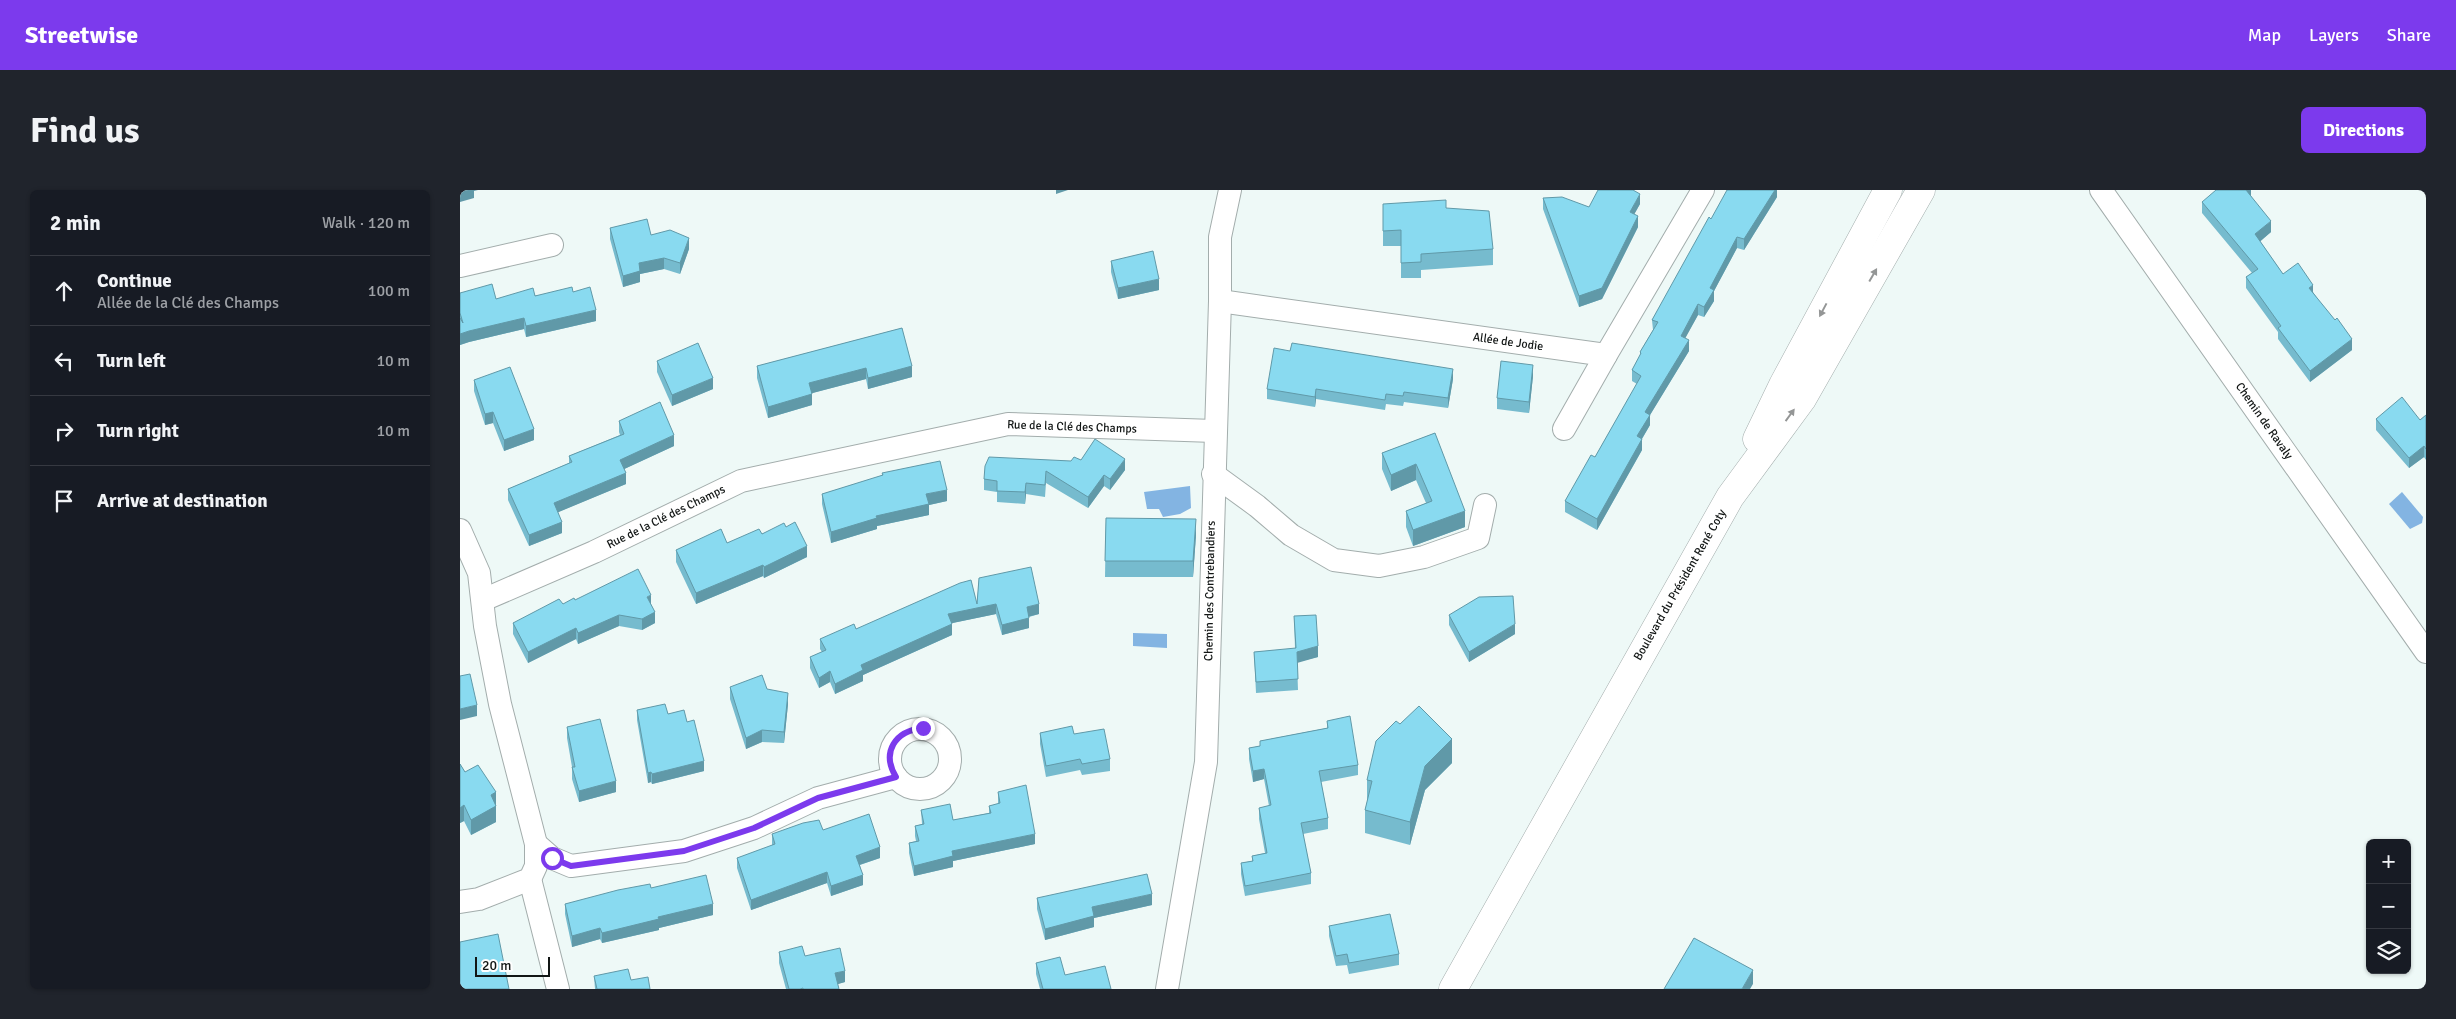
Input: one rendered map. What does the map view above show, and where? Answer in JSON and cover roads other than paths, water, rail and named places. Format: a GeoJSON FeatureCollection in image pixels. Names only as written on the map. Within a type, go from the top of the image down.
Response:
{"type":"FeatureCollection","features":[{"type":"Feature","properties":{"kind":"main road"},"geometry":{"type":"LineString","coordinates":[[1730,497],[1782,385],[1888,190]]}},
{"type":"Feature","properties":{"kind":"main road","name":"Boulevard du Président René Coty"},"geometry":{"type":"LineString","coordinates":[[1453,989],[1730,497],[1802,399],[1921,190]]}},
{"type":"Feature","properties":{"kind":"street","name":"Chemin des Contrebandiers"},"geometry":{"type":"LineString","coordinates":[[1167,989],[1206,762],[1214,431],[1220,301],[1220,237],[1230,190]]}},
{"type":"Feature","properties":{"kind":"street"},"geometry":{"type":"LineString","coordinates":[[1564,429],[1702,190]]}},
{"type":"Feature","properties":{"kind":"street","name":"Chemin de Ravaly"},"geometry":{"type":"LineString","coordinates":[[2101,190],[2426,652]]}},
{"type":"Feature","properties":{"kind":"street"},"geometry":{"type":"LineString","coordinates":[[460,266],[552,245]]}},
{"type":"Feature","properties":{"kind":"street","name":"Allée de Jodie"},"geometry":{"type":"LineString","coordinates":[[1220,301],[1606,355]]}},
{"type":"Feature","properties":{"kind":"street","name":"Rue de la Clé des Champs"},"geometry":{"type":"LineString","coordinates":[[483,600],[594,552],[741,481],[1008,424],[1214,431]]}},
{"type":"Feature","properties":{"kind":"street"},"geometry":{"type":"LineString","coordinates":[[1213,474],[1257,506],[1292,536],[1334,560],[1379,566],[1424,557],[1478,538],[1484,505]]}},
{"type":"Feature","properties":{"kind":"street"},"geometry":{"type":"LineString","coordinates":[[460,530],[479,573],[484,626],[500,704],[536,844],[536,866],[530,879],[558,989]]}},
{"type":"Feature","properties":{"kind":"street"},"geometry":{"type":"LineString","coordinates":[[536,844],[552,858],[571,866],[684,851],[754,828],[818,798],[896,777]]}},
{"type":"Feature","properties":{"kind":"street"},"geometry":{"type":"LineString","coordinates":[[460,902],[478,899],[530,879]]}},
{"type":"Feature","properties":{"kind":"water"},"geometry":{"type":"Polygon","coordinates":[[[1190,486],[1191,508],[1180,514],[1163,517],[1159,509],[1147,509],[1144,492],[1190,486]]]}},
{"type":"Feature","properties":{"kind":"water"},"geometry":{"type":"Polygon","coordinates":[[[2402,492],[2423,517],[2422,523],[2410,529],[2389,504],[2402,492]]]}},
{"type":"Feature","properties":{"kind":"water"},"geometry":{"type":"Polygon","coordinates":[[[1133,633],[1167,634],[1167,648],[1133,646],[1133,633]]]}}]}
